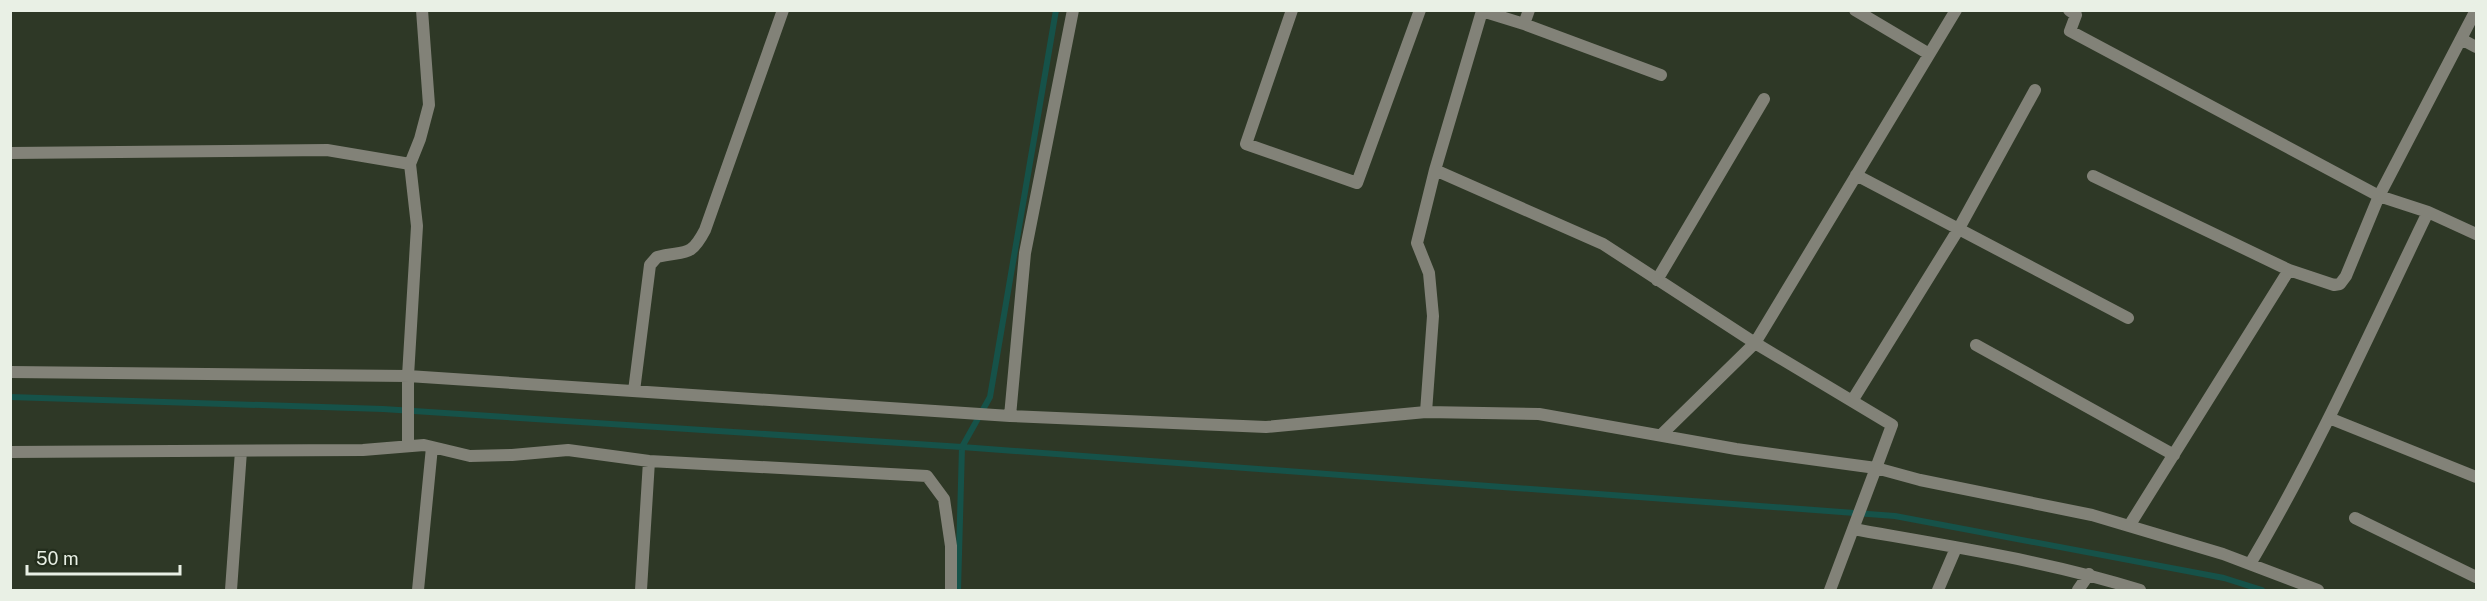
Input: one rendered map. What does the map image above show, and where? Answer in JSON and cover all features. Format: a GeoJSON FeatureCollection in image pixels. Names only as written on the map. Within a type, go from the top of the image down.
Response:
{"type":"FeatureCollection","features":[{"type":"Feature","properties":{"kind":"street"},"geometry":{"type":"LineString","coordinates":[[409,441],[408,376],[417,226],[410,164],[429,105],[422,10]]}},
{"type":"Feature","properties":{"kind":"street"},"geometry":{"type":"LineString","coordinates":[[634,391],[650,265],[657,257],[691,251],[705,230],[783,10]]}},
{"type":"Feature","properties":{"kind":"street"},"geometry":{"type":"LineString","coordinates":[[1010,416],[1024,253],[1073,10]]}},
{"type":"Feature","properties":{"kind":"street"},"geometry":{"type":"LineString","coordinates":[[1292,10],[1246,144],[1357,183],[1420,10]]}},
{"type":"Feature","properties":{"kind":"street"},"geometry":{"type":"LineString","coordinates":[[1524,24],[1529,10]]}},
{"type":"Feature","properties":{"kind":"street"},"geometry":{"type":"LineString","coordinates":[[1855,10],[1929,54]]}},
{"type":"Feature","properties":{"kind":"street"},"geometry":{"type":"LineString","coordinates":[[1661,435],[1755,344],[1956,10]]}},
{"type":"Feature","properties":{"kind":"street"},"geometry":{"type":"LineString","coordinates":[[2069,10],[2076,15],[2070,31],[2379,196],[2428,212],[2476,234]]}},
{"type":"Feature","properties":{"kind":"street"},"geometry":{"type":"LineString","coordinates":[[2093,176],[2289,270],[2334,285],[2340,284],[2346,276],[2379,196],[2476,10]]}},
{"type":"Feature","properties":{"kind":"street"},"geometry":{"type":"LineString","coordinates":[[1426,412],[1433,316],[1429,273],[1417,243],[1435,170],[1482,11],[1524,24],[1661,75]]}},
{"type":"Feature","properties":{"kind":"street"},"geometry":{"type":"LineString","coordinates":[[2461,39],[2476,47]]}},
{"type":"Feature","properties":{"kind":"street"},"geometry":{"type":"LineString","coordinates":[[1852,401],[1958,230],[2035,90]]}},
{"type":"Feature","properties":{"kind":"street"},"geometry":{"type":"LineString","coordinates":[[1657,280],[1764,99]]}},
{"type":"Feature","properties":{"kind":"street"},"geometry":{"type":"LineString","coordinates":[[10,153],[327,150],[410,164]]}},
{"type":"Feature","properties":{"kind":"street"},"geometry":{"type":"LineString","coordinates":[[1435,170],[1603,244],[1755,344],[1892,425],[1830,591]]}},
{"type":"Feature","properties":{"kind":"street"},"geometry":{"type":"LineString","coordinates":[[1856,176],[2128,318]]}},
{"type":"Feature","properties":{"kind":"street"},"geometry":{"type":"LineString","coordinates":[[2250,564],[2273,526],[2329,418],[2428,212]]}},
{"type":"Feature","properties":{"kind":"street"},"geometry":{"type":"LineString","coordinates":[[2129,526],[2289,270]]}},
{"type":"Feature","properties":{"kind":"street"},"geometry":{"type":"LineString","coordinates":[[1976,345],[2174,455]]}},
{"type":"Feature","properties":{"kind":"street"},"geometry":{"type":"LineString","coordinates":[[10,372],[408,376],[1010,416],[1266,428],[1426,412],[1539,414],[1736,449],[1876,468],[1920,480],[2092,515],[2223,554],[2318,591]]}},
{"type":"Feature","properties":{"kind":"street"},"geometry":{"type":"LineString","coordinates":[[2329,418],[2476,477]]}},
{"type":"Feature","properties":{"kind":"street"},"geometry":{"type":"LineString","coordinates":[[10,452],[363,450],[409,441],[470,456],[568,450],[649,461],[927,476],[944,499],[951,546],[951,591]]}},
{"type":"Feature","properties":{"kind":"street"},"geometry":{"type":"LineString","coordinates":[[418,591],[432,447]]}},
{"type":"Feature","properties":{"kind":"street"},"geometry":{"type":"LineString","coordinates":[[231,591],[241,451]]}},
{"type":"Feature","properties":{"kind":"street"},"geometry":{"type":"LineString","coordinates":[[641,591],[649,461]]}},
{"type":"Feature","properties":{"kind":"street"},"geometry":{"type":"LineString","coordinates":[[2355,518],[2476,577]]}},
{"type":"Feature","properties":{"kind":"street"},"geometry":{"type":"LineString","coordinates":[[1855,524],[1956,548],[2088,574],[2140,591]]}},
{"type":"Feature","properties":{"kind":"street"},"geometry":{"type":"LineString","coordinates":[[1938,591],[1956,548]]}},
{"type":"Feature","properties":{"kind":"street"},"geometry":{"type":"LineString","coordinates":[[2078,591],[2088,574]]}},
{"type":"Feature","properties":{"kind":"waterway"},"geometry":{"type":"LineString","coordinates":[[958,590],[962,447],[990,397],[1056,10]]}},
{"type":"Feature","properties":{"kind":"waterway"},"geometry":{"type":"LineString","coordinates":[[10,397],[383,409],[962,447],[1895,516],[2224,578],[2262,590]]}}]}
